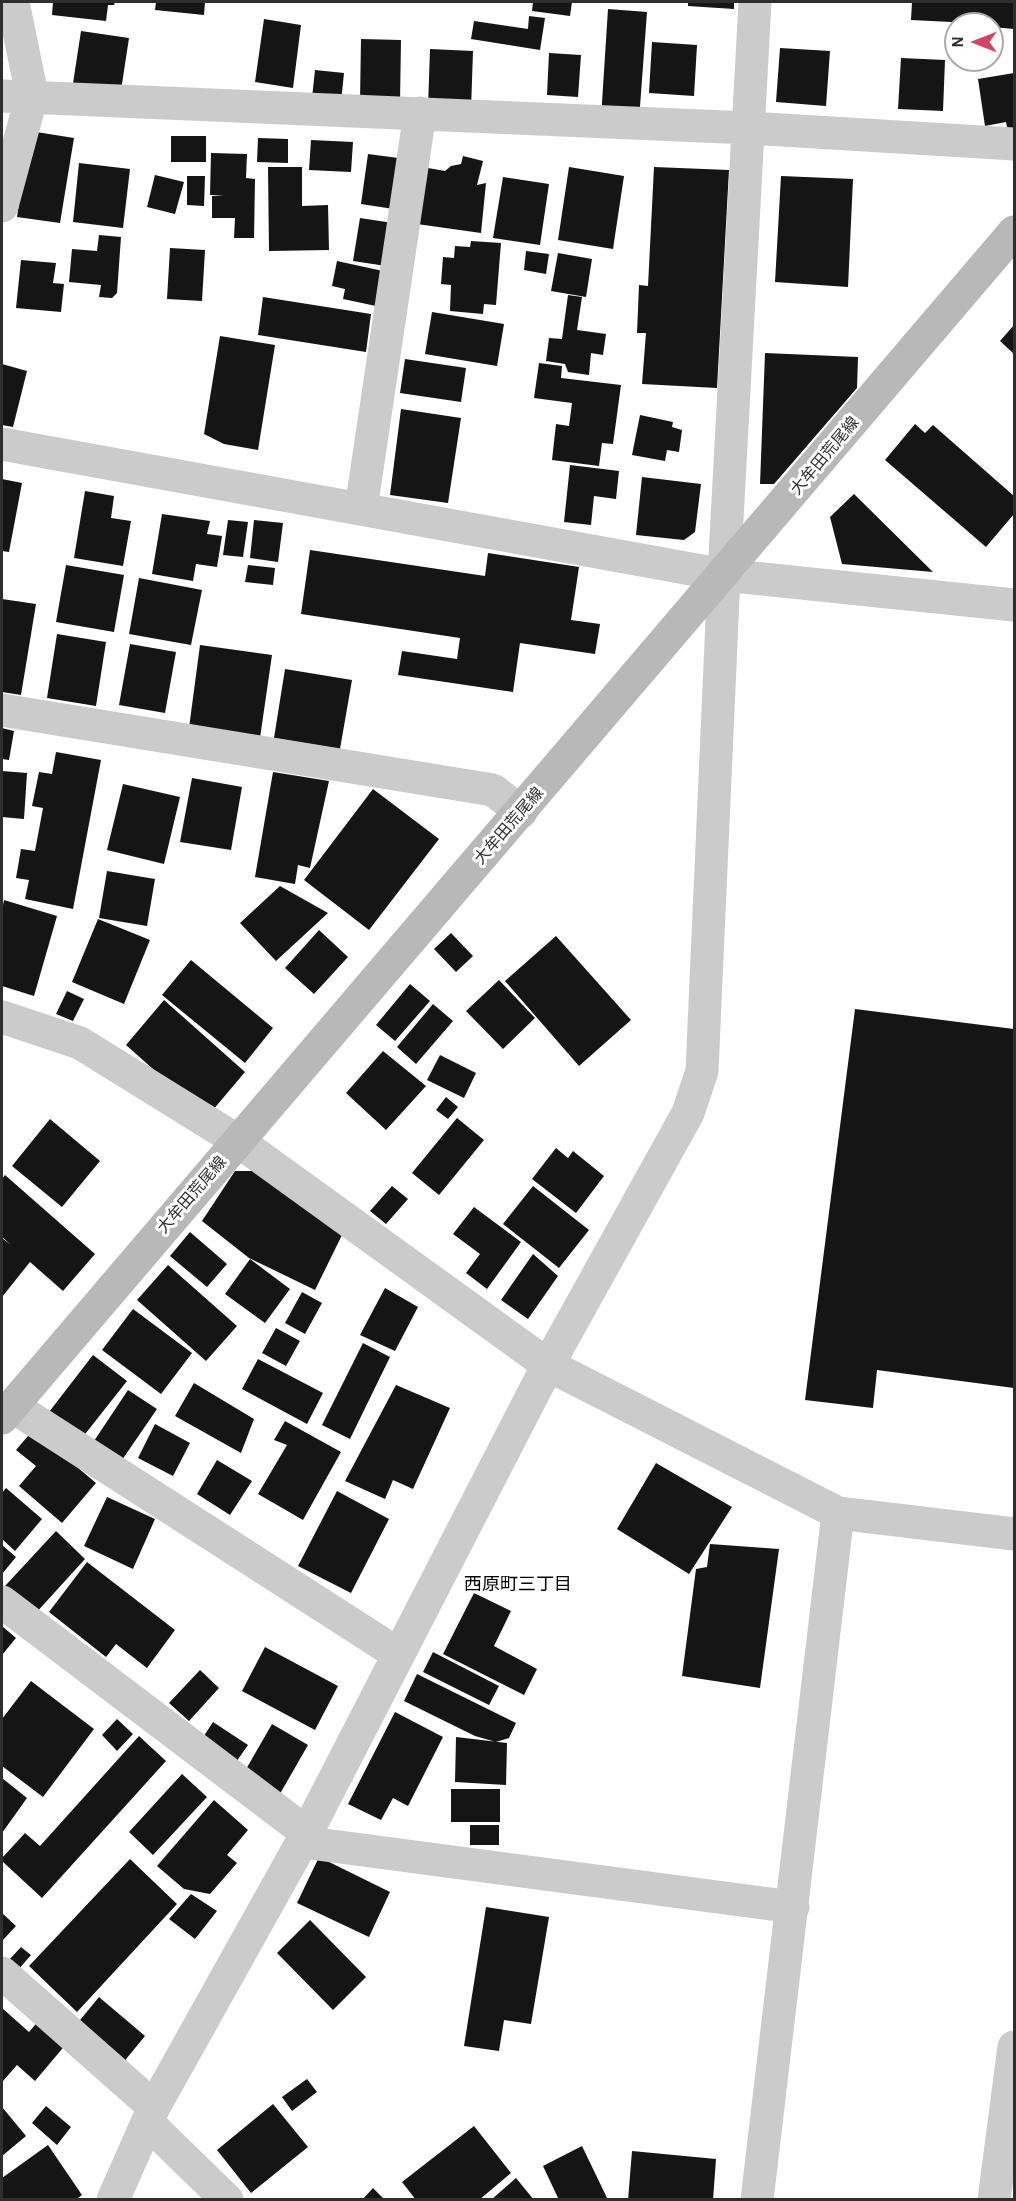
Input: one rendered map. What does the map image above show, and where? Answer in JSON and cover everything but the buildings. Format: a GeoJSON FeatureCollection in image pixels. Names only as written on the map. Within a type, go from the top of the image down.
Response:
{"type":"FeatureCollection","features":[{"type":"Feature","properties":{"kind":"main road","name":"大牟田荒尾線"},"geometry":{"type":"LineString","coordinates":[[7,1412],[724,575],[1014,232]]}},
{"type":"Feature","properties":{"kind":"street"},"geometry":{"type":"LineString","coordinates":[[2,206],[17,95],[13,2]]}},
{"type":"Feature","properties":{"kind":"street"},"geometry":{"type":"LineString","coordinates":[[113,2199],[150,2115],[304,1837],[548,1365],[688,1113],[702,1071],[724,575],[755,2]]}},
{"type":"Feature","properties":{"kind":"street"},"geometry":{"type":"LineString","coordinates":[[17,95],[749,128],[1014,144]]}},
{"type":"Feature","properties":{"kind":"street"},"geometry":{"type":"LineString","coordinates":[[362,509],[420,113]]}},
{"type":"Feature","properties":{"kind":"street"},"geometry":{"type":"LineString","coordinates":[[2,444],[724,575],[1014,605]]}},
{"type":"Feature","properties":{"kind":"street"},"geometry":{"type":"LineString","coordinates":[[2,710],[493,790],[521,812]]}},
{"type":"Feature","properties":{"kind":"street"},"geometry":{"type":"LineString","coordinates":[[2,1017],[80,1043],[238,1141],[548,1365],[838,1513],[1014,1534]]}},
{"type":"Feature","properties":{"kind":"street"},"geometry":{"type":"LineString","coordinates":[[7,1412],[398,1654]]}},
{"type":"Feature","properties":{"kind":"street"},"geometry":{"type":"LineString","coordinates":[[757,2199],[838,1513]]}},
{"type":"Feature","properties":{"kind":"street"},"geometry":{"type":"LineString","coordinates":[[2,1602],[304,1837],[793,1907]]}},
{"type":"Feature","properties":{"kind":"street"},"geometry":{"type":"LineString","coordinates":[[2,1973],[150,2115],[227,2199]]}},
{"type":"Feature","properties":{"kind":"street"},"geometry":{"type":"LineString","coordinates":[[994,2199],[1014,2047]]}},
{"type":"Feature","properties":{"kind":"district","name":"西原町三丁目"},"geometry":{"type":"Point","coordinates":[518,1585]}}]}
